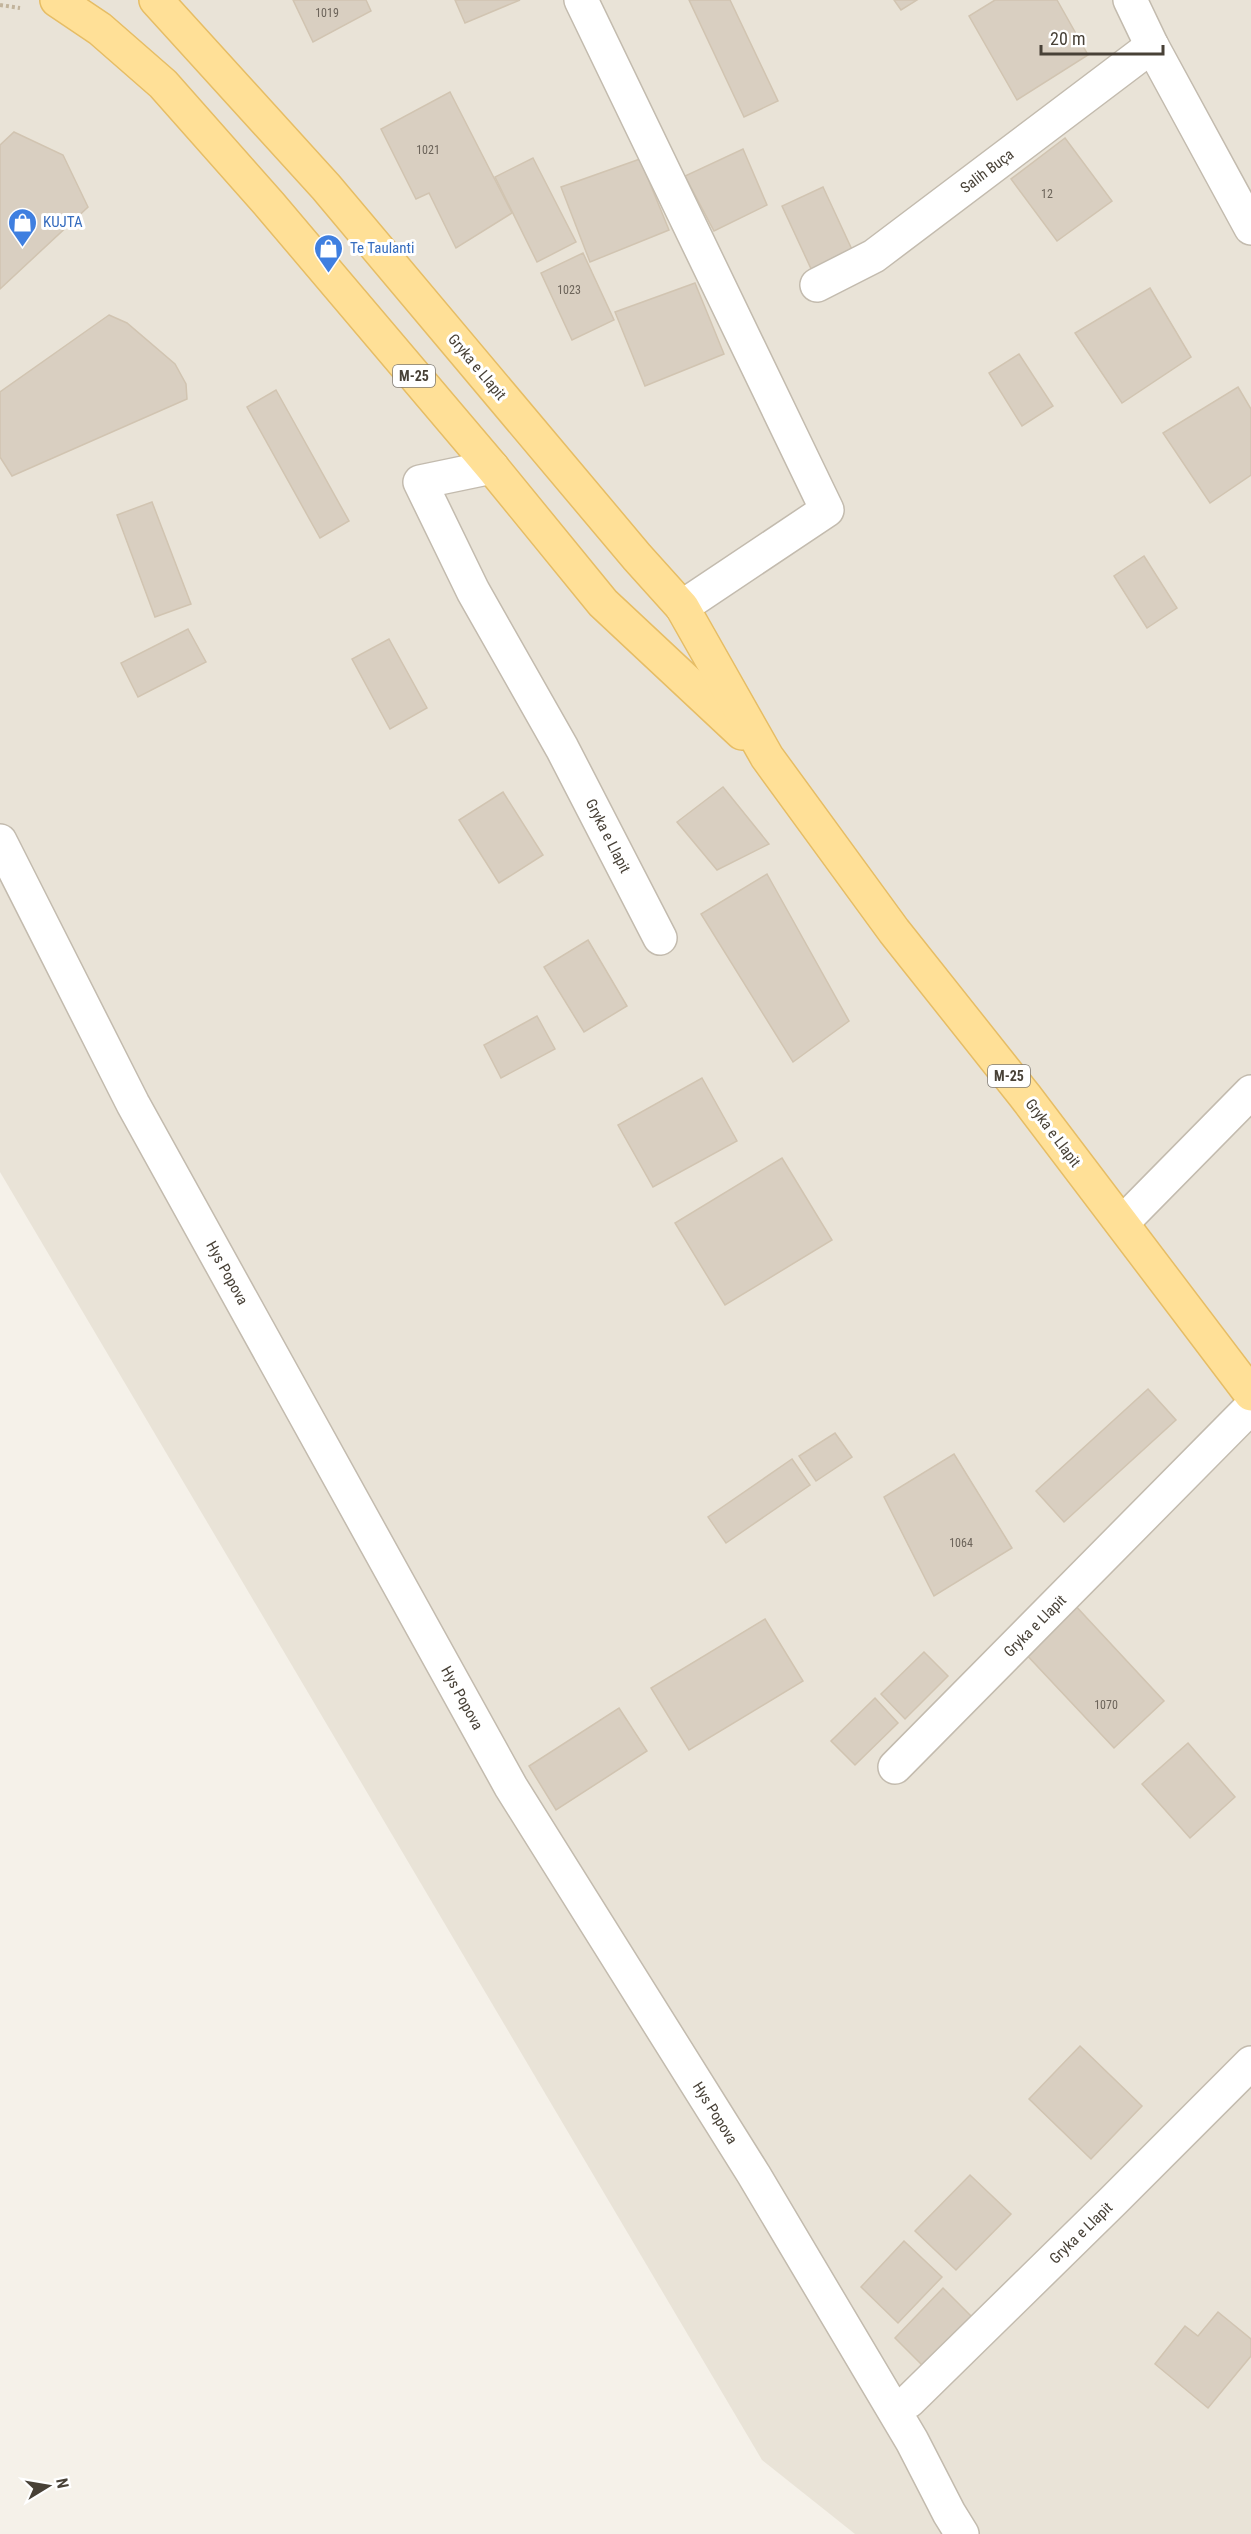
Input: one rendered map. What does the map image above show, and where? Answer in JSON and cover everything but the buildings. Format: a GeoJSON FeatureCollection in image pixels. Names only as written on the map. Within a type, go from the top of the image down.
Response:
{"type":"FeatureCollection","features":[{"type":"Feature","properties":{"kind":"main road","name":"Gryka e Llapit"},"geometry":{"type":"LineString","coordinates":[[57,0],[100,29],[163,84],[270,205],[492,467],[603,603],[767,757]]}},
{"type":"Feature","properties":{"kind":"main road","name":"Gryka e Llapit"},"geometry":{"type":"LineString","coordinates":[[156,0],[326,187],[637,557],[682,607],[767,757],[894,931],[1026,1096],[1251,1394]]}},
{"type":"Feature","properties":{"kind":"street"},"geometry":{"type":"LineString","coordinates":[[581,0],[827,510],[682,607]]}},
{"type":"Feature","properties":{"kind":"street"},"geometry":{"type":"LineString","coordinates":[[1130,0],[1152,46],[1251,228]]}},
{"type":"Feature","properties":{"kind":"street","name":"Salih Buça"},"geometry":{"type":"LineString","coordinates":[[817,285],[874,256],[1152,46]]}},
{"type":"Feature","properties":{"kind":"street","name":"Gryka e Llapit"},"geometry":{"type":"LineString","coordinates":[[492,467],[420,482],[473,591],[562,748],[660,938]]}},
{"type":"Feature","properties":{"kind":"street","name":"Hys Popova"},"geometry":{"type":"LineString","coordinates":[[0,841],[133,1104],[511,1787],[754,2175],[912,2441],[949,2514],[963,2534]]}},
{"type":"Feature","properties":{"kind":"street"},"geometry":{"type":"LineString","coordinates":[[1122,1223],[1251,1092]]}},
{"type":"Feature","properties":{"kind":"street","name":"Gryka e Llapit"},"geometry":{"type":"LineString","coordinates":[[895,1767],[1251,1407]]}},
{"type":"Feature","properties":{"kind":"street","name":"Gryka e Llapit"},"geometry":{"type":"LineString","coordinates":[[909,2401],[1251,2062]]}},
{"type":"Feature","properties":{"kind":"shaded area"},"geometry":{"type":"Polygon","coordinates":[[[0,0],[1251,0],[1251,2534],[855,2534],[762,2460],[0,1172],[0,0]]]}},
{"type":"Feature","properties":{"kind":"place","name":"KUJTA"},"geometry":{"type":"Point","coordinates":[22,248]}},
{"type":"Feature","properties":{"kind":"place","name":"Te Taulanti"},"geometry":{"type":"Point","coordinates":[329,274]}}]}
